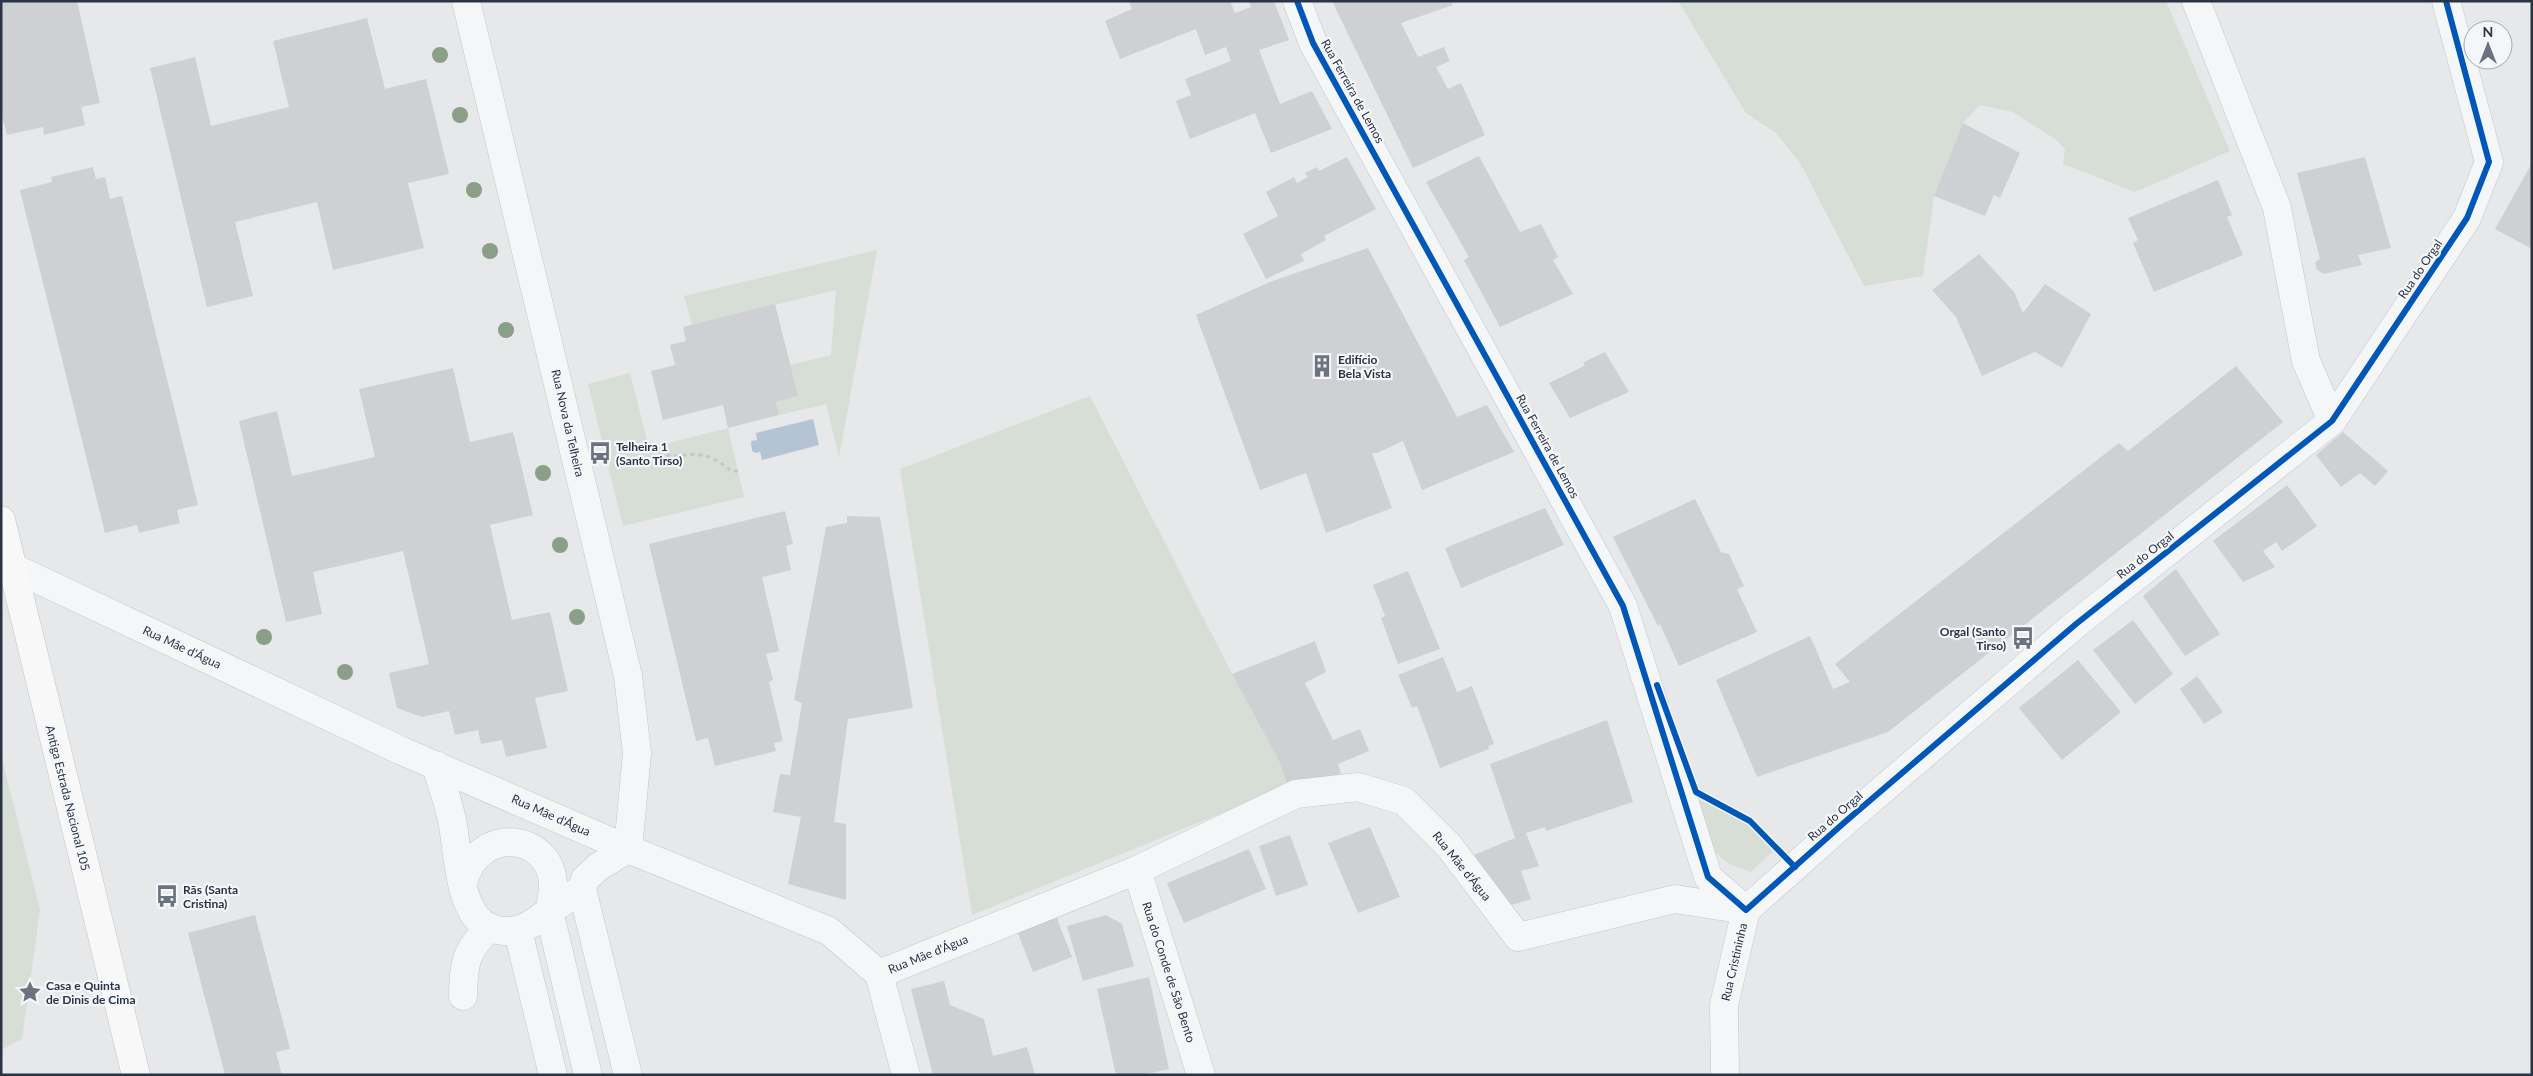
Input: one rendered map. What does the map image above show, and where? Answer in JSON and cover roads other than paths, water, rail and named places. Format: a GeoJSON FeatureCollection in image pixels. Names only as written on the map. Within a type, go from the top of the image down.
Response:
{"type":"FeatureCollection","features":[{"type":"Feature","properties":{"kind":"main road","name":"Antiga Estrada Nacional 105"},"geometry":{"type":"LineString","coordinates":[[1,520],[136,1075]]}},
{"type":"Feature","properties":{"kind":"street","name":"Rua Nova da Telheira"},"geometry":{"type":"LineString","coordinates":[[466,1],[628,676],[637,753],[628,849]]}},
{"type":"Feature","properties":{"kind":"street","name":"Rua Ferreira de Lemos"},"geometry":{"type":"LineString","coordinates":[[1296,1],[1313,43],[1623,606],[1708,877],[1746,910]]}},
{"type":"Feature","properties":{"kind":"street"},"geometry":{"type":"LineString","coordinates":[[2196,1],[2277,208],[2306,361],[2332,421]]}},
{"type":"Feature","properties":{"kind":"street","name":"Rua do Orgal"},"geometry":{"type":"LineString","coordinates":[[1746,910],[1846,820],[2076,624],[2332,421],[2467,218],[2489,162],[2446,1]]}},
{"type":"Feature","properties":{"kind":"street","name":"Rua Mãe d'Água"},"geometry":{"type":"LineString","coordinates":[[12,567],[436,765],[628,849],[830,931],[879,974],[1136,870],[1296,794],[1358,787],[1404,801],[1448,846],[1518,937],[1674,899],[1746,910]]}},
{"type":"Feature","properties":{"kind":"street"},"geometry":{"type":"LineString","coordinates":[[436,765],[452,819],[465,897],[470,911],[480,921],[489,927],[507,931],[518,931],[535,923],[549,911],[582,889]]}},
{"type":"Feature","properties":{"kind":"street"},"geometry":{"type":"LineString","coordinates":[[463,883],[467,869],[475,856],[532,807]]}},
{"type":"Feature","properties":{"kind":"street"},"geometry":{"type":"LineString","coordinates":[[532,807],[541,856]]}},
{"type":"Feature","properties":{"kind":"street"},"geometry":{"type":"LineString","coordinates":[[486,847],[499,842],[514,842],[529,846],[541,856],[549,869],[553,883],[549,911],[588,1075]]}},
{"type":"Feature","properties":{"kind":"street"},"geometry":{"type":"LineString","coordinates":[[628,849],[598,867],[585,879],[582,889],[628,1075]]}},
{"type":"Feature","properties":{"kind":"street","name":"Rua do Conde de São Bento"},"geometry":{"type":"LineString","coordinates":[[1136,870],[1201,1075]]}},
{"type":"Feature","properties":{"kind":"street","name":"Rua Cristininha"},"geometry":{"type":"LineString","coordinates":[[1725,1075],[1724,1005],[1746,910]]}},
{"type":"Feature","properties":{"kind":"street"},"geometry":{"type":"LineString","coordinates":[[463,996],[464,965],[472,945],[489,927]]}},
{"type":"Feature","properties":{"kind":"street"},"geometry":{"type":"LineString","coordinates":[[518,931],[553,1075]]}},
{"type":"Feature","properties":{"kind":"street"},"geometry":{"type":"LineString","coordinates":[[879,974],[906,1075]]}},
{"type":"Feature","properties":{"kind":"water"},"geometry":{"type":"Polygon","coordinates":[[[813,419],[819,445],[762,460],[760,452],[755,453],[752,451],[751,441],[757,440],[756,433],[813,419]]]}},
{"type":"Feature","properties":{"kind":"place","name":"Edifício Bela Vista"},"geometry":{"type":"Point","coordinates":[1322,366]}},
{"type":"Feature","properties":{"kind":"place","name":"Telheira 1 (Santo Tirso)"},"geometry":{"type":"Point","coordinates":[600,453]}},
{"type":"Feature","properties":{"kind":"place","name":"Orgal (Santo Tirso)"},"geometry":{"type":"Point","coordinates":[2023,638]}},
{"type":"Feature","properties":{"kind":"place","name":"Rãs (Santa Cristina)"},"geometry":{"type":"Point","coordinates":[167,896]}},
{"type":"Feature","properties":{"kind":"place","name":"Casa e Quinta de Dinis de Cima"},"geometry":{"type":"Point","coordinates":[30,992]}}]}
